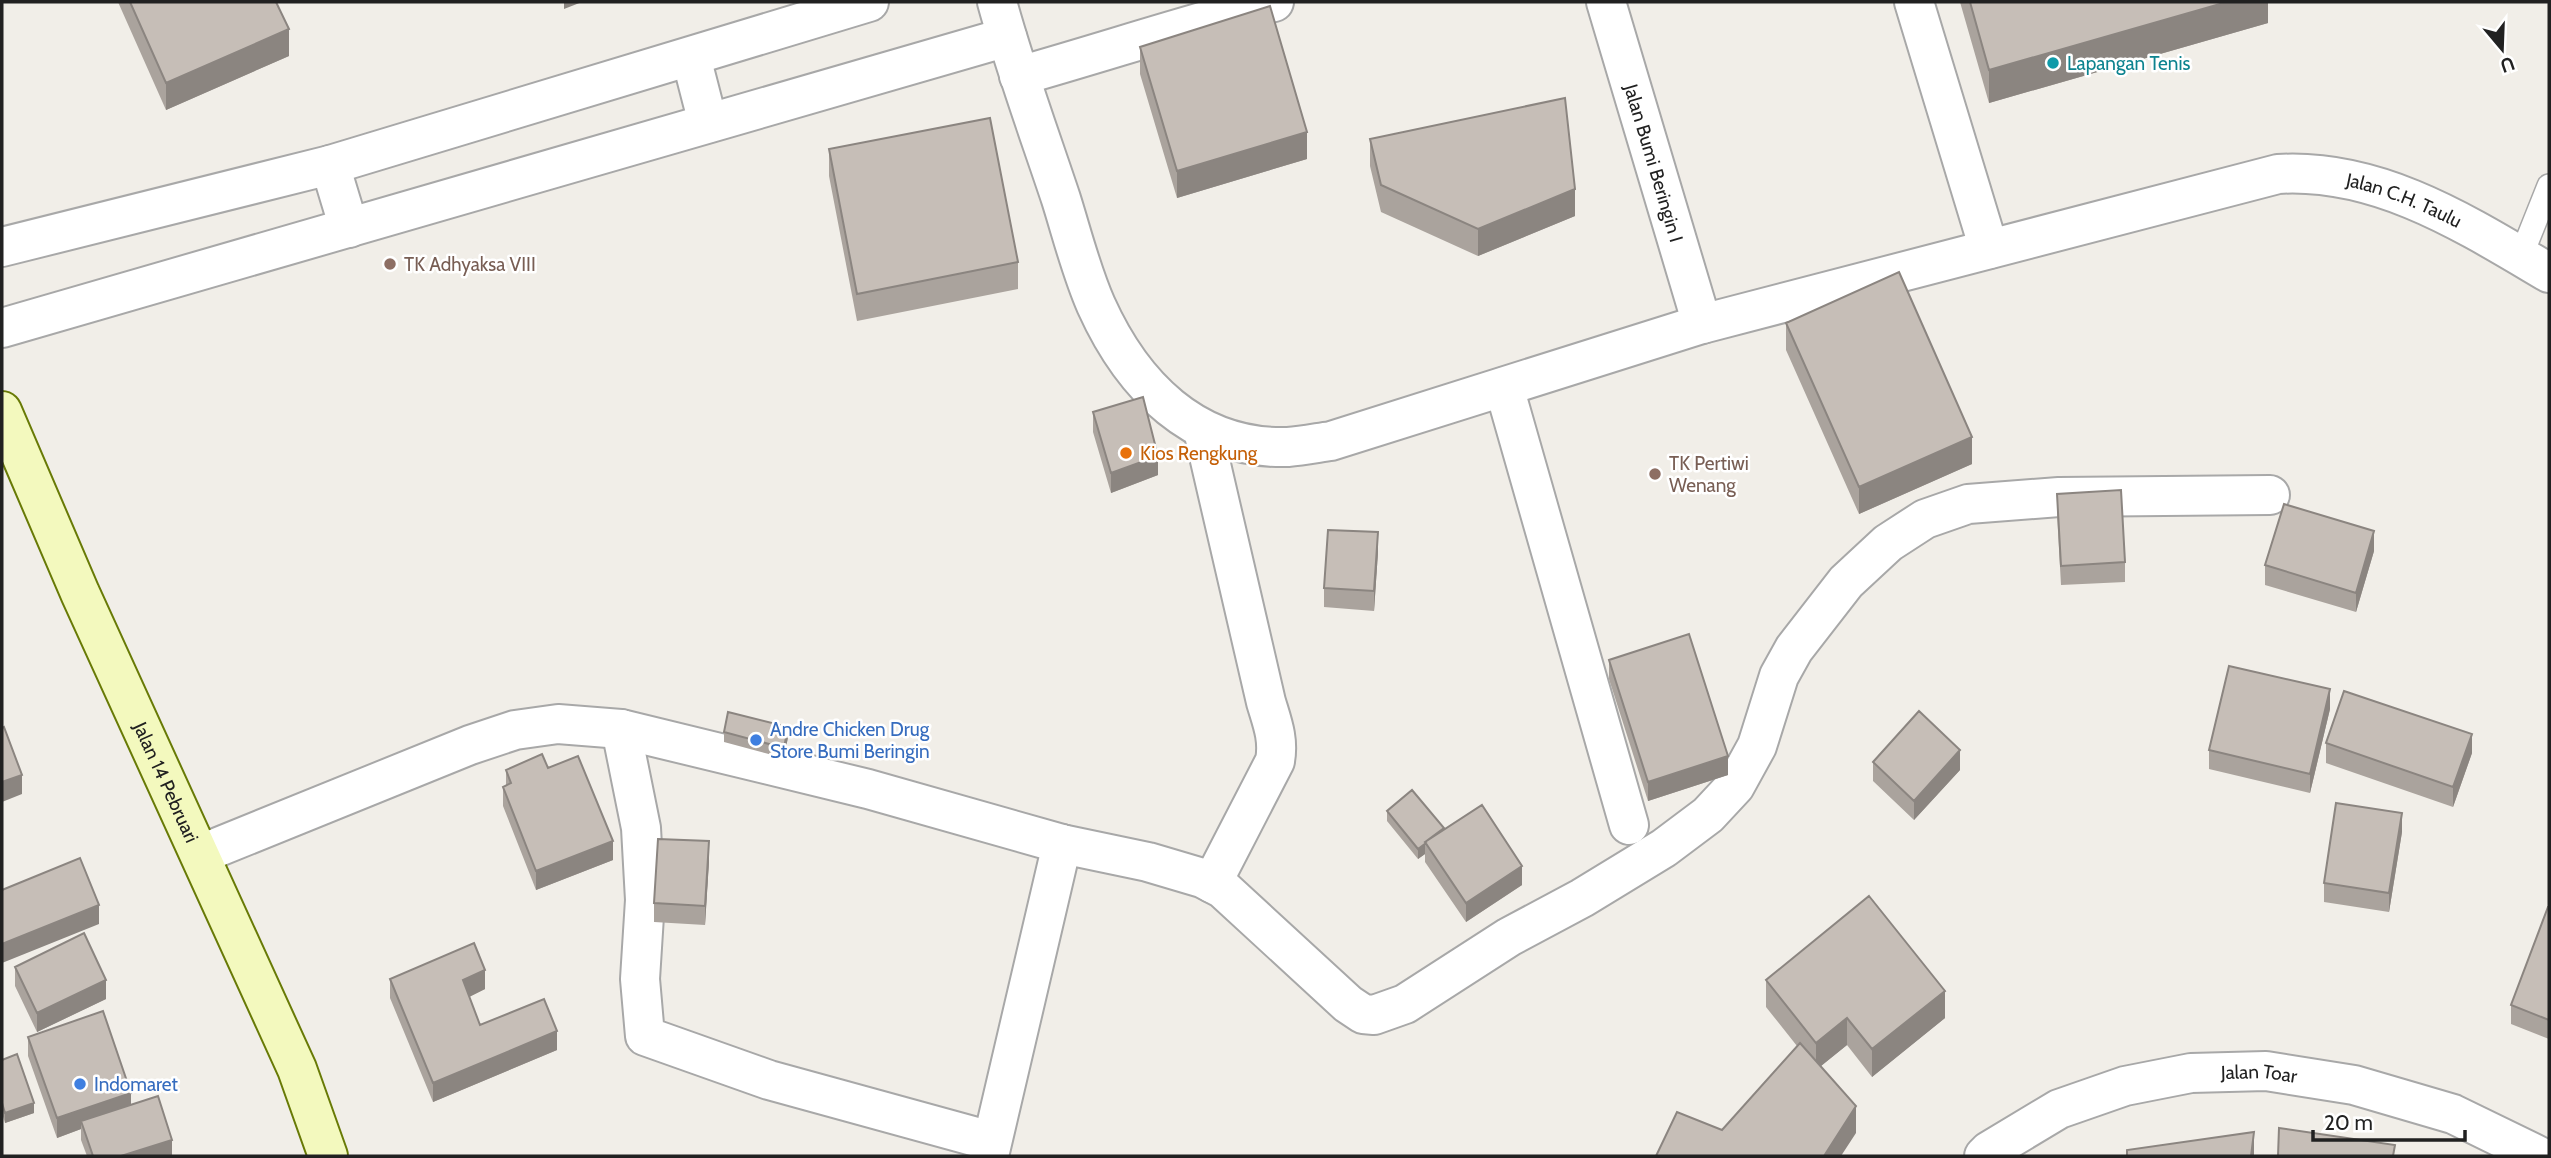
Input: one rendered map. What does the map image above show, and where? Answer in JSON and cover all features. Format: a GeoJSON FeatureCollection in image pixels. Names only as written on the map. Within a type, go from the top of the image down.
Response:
{"type":"FeatureCollection","features":[{"type":"Feature","properties":{"kind":"main road","name":"Jalan 14 Pebruari"},"geometry":{"type":"LineString","coordinates":[[2,411],[80,593],[297,1069],[328,1156]]}},
{"type":"Feature","properties":{"kind":"street"},"geometry":{"type":"LineString","coordinates":[[2,247],[330,164],[869,2]]}},
{"type":"Feature","properties":{"kind":"street"},"geometry":{"type":"LineString","coordinates":[[1019,75],[1100,53],[1188,24],[1274,2]]}},
{"type":"Feature","properties":{"kind":"street","name":"Jalan Bumi Beringin I"},"geometry":{"type":"LineString","coordinates":[[1606,2],[1702,324]]}},
{"type":"Feature","properties":{"kind":"street"},"geometry":{"type":"LineString","coordinates":[[1914,2],[1989,249]]}},
{"type":"Feature","properties":{"kind":"street"},"geometry":{"type":"LineString","coordinates":[[2,328],[708,123],[1002,19]]}},
{"type":"Feature","properties":{"kind":"street","name":"Jalan C.H. Taulu"},"geometry":{"type":"LineString","coordinates":[[1002,19],[1096,304],[1132,369],[1168,407],[1203,430],[1245,443],[1288,447],[1331,441],[1702,324],[2278,174],[2306,172],[2340,176],[2384,187],[2440,212],[2535,265]]}},
{"type":"Feature","properties":{"kind":"street"},"geometry":{"type":"LineString","coordinates":[[691,57],[708,123]]}},
{"type":"Feature","properties":{"kind":"street"},"geometry":{"type":"LineString","coordinates":[[330,164],[349,228]]}},
{"type":"Feature","properties":{"kind":"street"},"geometry":{"type":"LineString","coordinates":[[1504,387],[1629,825]]}},
{"type":"Feature","properties":{"kind":"street"},"geometry":{"type":"LineString","coordinates":[[1203,430],[1266,702],[1276,734],[1277,748],[1275,761],[1212,883]]}},
{"type":"Feature","properties":{"kind":"street"},"geometry":{"type":"LineString","coordinates":[[201,854],[470,745],[515,730],[558,724],[621,729],[868,789],[1062,844],[1148,862],[1202,878],[1223,889],[1348,1004],[1363,1014],[1374,1015],[1389,1012],[1405,1004],[1509,937],[1582,898],[1664,848],[1708,815],[1735,786],[1757,746],[1779,676],[1794,649],[1846,582],[1888,544],[1925,519],[1968,503],[2059,497],[2270,495]]}},
{"type":"Feature","properties":{"kind":"street"},"geometry":{"type":"LineString","coordinates":[[621,729],[641,828],[645,900],[640,979],[646,1036],[769,1080],[990,1149],[1062,844]]}},
{"type":"Feature","properties":{"kind":"street","name":"Jalan Toar"},"geometry":{"type":"LineString","coordinates":[[1984,1156],[2059,1109],[2125,1086],[2191,1073],[2266,1071],[2354,1086],[2453,1114],[2539,1156]]}},
{"type":"Feature","properties":{"kind":"lane"},"geometry":{"type":"LineString","coordinates":[[2535,265],[2549,186]]}},
{"type":"Feature","properties":{"kind":"building"},"geometry":{"type":"Polygon","coordinates":[[[130,2],[276,2],[289,29],[166,83],[130,2]]]}},
{"type":"Feature","properties":{"kind":"building"},"geometry":{"type":"Polygon","coordinates":[[[1970,2],[2227,2],[1989,70],[1970,2]]]}},
{"type":"Feature","properties":{"kind":"building"},"geometry":{"type":"Polygon","coordinates":[[[1270,6],[1307,132],[1177,171],[1140,47],[1270,6]]]}},
{"type":"Feature","properties":{"kind":"building"},"geometry":{"type":"Polygon","coordinates":[[[1565,98],[1575,189],[1478,229],[1381,185],[1370,139],[1565,98]]]}},
{"type":"Feature","properties":{"kind":"building"},"geometry":{"type":"Polygon","coordinates":[[[990,118],[1018,262],[857,294],[829,149],[990,118]]]}},
{"type":"Feature","properties":{"kind":"building"},"geometry":{"type":"Polygon","coordinates":[[[1899,272],[1972,437],[1859,487],[1786,323],[1899,272]]]}},
{"type":"Feature","properties":{"kind":"building","name":"Kios Rengkung"},"geometry":{"type":"Polygon","coordinates":[[[1143,397],[1158,456],[1111,473],[1093,412],[1143,397]]]}},
{"type":"Feature","properties":{"kind":"building"},"geometry":{"type":"Polygon","coordinates":[[[2121,490],[2125,562],[2061,566],[2057,494],[2121,490]]]}},
{"type":"Feature","properties":{"kind":"building"},"geometry":{"type":"Polygon","coordinates":[[[2284,504],[2374,531],[2356,593],[2265,565],[2284,504]]]}},
{"type":"Feature","properties":{"kind":"building"},"geometry":{"type":"Polygon","coordinates":[[[1328,530],[1378,532],[1374,591],[1324,588],[1328,530]]]}},
{"type":"Feature","properties":{"kind":"building"},"geometry":{"type":"Polygon","coordinates":[[[1689,634],[1728,756],[1648,782],[1609,660],[1689,634]]]}},
{"type":"Feature","properties":{"kind":"building"},"geometry":{"type":"Polygon","coordinates":[[[2229,666],[2330,689],[2310,774],[2209,750],[2229,666]]]}},
{"type":"Feature","properties":{"kind":"building"},"geometry":{"type":"Polygon","coordinates":[[[2344,691],[2472,734],[2453,787],[2326,743],[2344,691]]]}},
{"type":"Feature","properties":{"kind":"building"},"geometry":{"type":"Polygon","coordinates":[[[1919,711],[1960,750],[1914,801],[1873,762],[1919,711]]]}},
{"type":"Feature","properties":{"kind":"building"},"geometry":{"type":"Polygon","coordinates":[[[728,712],[788,727],[784,748],[724,732],[728,712]]]}},
{"type":"Feature","properties":{"kind":"building"},"geometry":{"type":"Polygon","coordinates":[[[4,727],[22,775],[2,782],[2,728],[4,727]]]}},
{"type":"Feature","properties":{"kind":"building"},"geometry":{"type":"Polygon","coordinates":[[[542,754],[548,768],[578,756],[613,841],[536,871],[503,787],[511,783],[506,770],[542,754]]]}},
{"type":"Feature","properties":{"kind":"building"},"geometry":{"type":"Polygon","coordinates":[[[1412,790],[1444,828],[1418,849],[1387,811],[1412,790]]]}},
{"type":"Feature","properties":{"kind":"building"},"geometry":{"type":"Polygon","coordinates":[[[2336,803],[2402,813],[2389,893],[2324,883],[2336,803]]]}},
{"type":"Feature","properties":{"kind":"building"},"geometry":{"type":"Polygon","coordinates":[[[1482,805],[1522,866],[1466,903],[1425,842],[1482,805]]]}},
{"type":"Feature","properties":{"kind":"building"},"geometry":{"type":"Polygon","coordinates":[[[658,839],[709,841],[705,906],[654,903],[658,839]]]}},
{"type":"Feature","properties":{"kind":"building"},"geometry":{"type":"Polygon","coordinates":[[[80,858],[99,905],[2,944],[2,890],[80,858]]]}},
{"type":"Feature","properties":{"kind":"building"},"geometry":{"type":"Polygon","coordinates":[[[1869,896],[1945,991],[1872,1049],[1847,1018],[1816,1043],[1766,980],[1869,896]]]}},
{"type":"Feature","properties":{"kind":"building"},"geometry":{"type":"Polygon","coordinates":[[[2549,907],[2549,1020],[2511,1005],[2549,907]]]}},
{"type":"Feature","properties":{"kind":"building"},"geometry":{"type":"Polygon","coordinates":[[[84,933],[106,980],[37,1013],[15,967],[84,933]]]}},
{"type":"Feature","properties":{"kind":"building"},"geometry":{"type":"Polygon","coordinates":[[[474,943],[485,970],[463,980],[480,1025],[544,999],[557,1031],[433,1083],[390,979],[474,943]]]}},
{"type":"Feature","properties":{"kind":"building","name":"Indomaret"},"geometry":{"type":"Polygon","coordinates":[[[103,1011],[131,1093],[57,1118],[28,1037],[103,1011]]]}},
{"type":"Feature","properties":{"kind":"building"},"geometry":{"type":"Polygon","coordinates":[[[1800,1043],[1856,1106],[1824,1156],[1656,1156],[1677,1112],[1722,1130],[1800,1043]]]}},
{"type":"Feature","properties":{"kind":"building"},"geometry":{"type":"Polygon","coordinates":[[[17,1054],[34,1103],[5,1113],[2,1103],[2,1060],[17,1054]]]}},
{"type":"Feature","properties":{"kind":"building"},"geometry":{"type":"Polygon","coordinates":[[[158,1096],[172,1140],[121,1156],[93,1156],[81,1121],[158,1096]]]}},
{"type":"Feature","properties":{"kind":"building"},"geometry":{"type":"Polygon","coordinates":[[[2279,1128],[2395,1145],[2393,1156],[2278,1156],[2279,1128]]]}},
{"type":"Feature","properties":{"kind":"building"},"geometry":{"type":"Polygon","coordinates":[[[2254,1132],[2251,1156],[2127,1156],[2127,1150],[2254,1132]]]}},
{"type":"Feature","properties":{"kind":"place","name":"Lapangan Tenis"},"geometry":{"type":"Point","coordinates":[2053,63]}},
{"type":"Feature","properties":{"kind":"place","name":"TK Adhyaksa VIII"},"geometry":{"type":"Point","coordinates":[390,264]}},
{"type":"Feature","properties":{"kind":"place","name":"Kios Rengkung"},"geometry":{"type":"Point","coordinates":[1126,453]}},
{"type":"Feature","properties":{"kind":"place","name":"TK Pertiwi Wenang"},"geometry":{"type":"Point","coordinates":[1655,474]}},
{"type":"Feature","properties":{"kind":"place","name":"Andre Chicken Drug Store Bumi Beringin"},"geometry":{"type":"Point","coordinates":[756,740]}},
{"type":"Feature","properties":{"kind":"place","name":"Indomaret"},"geometry":{"type":"Point","coordinates":[80,1084]}}]}
